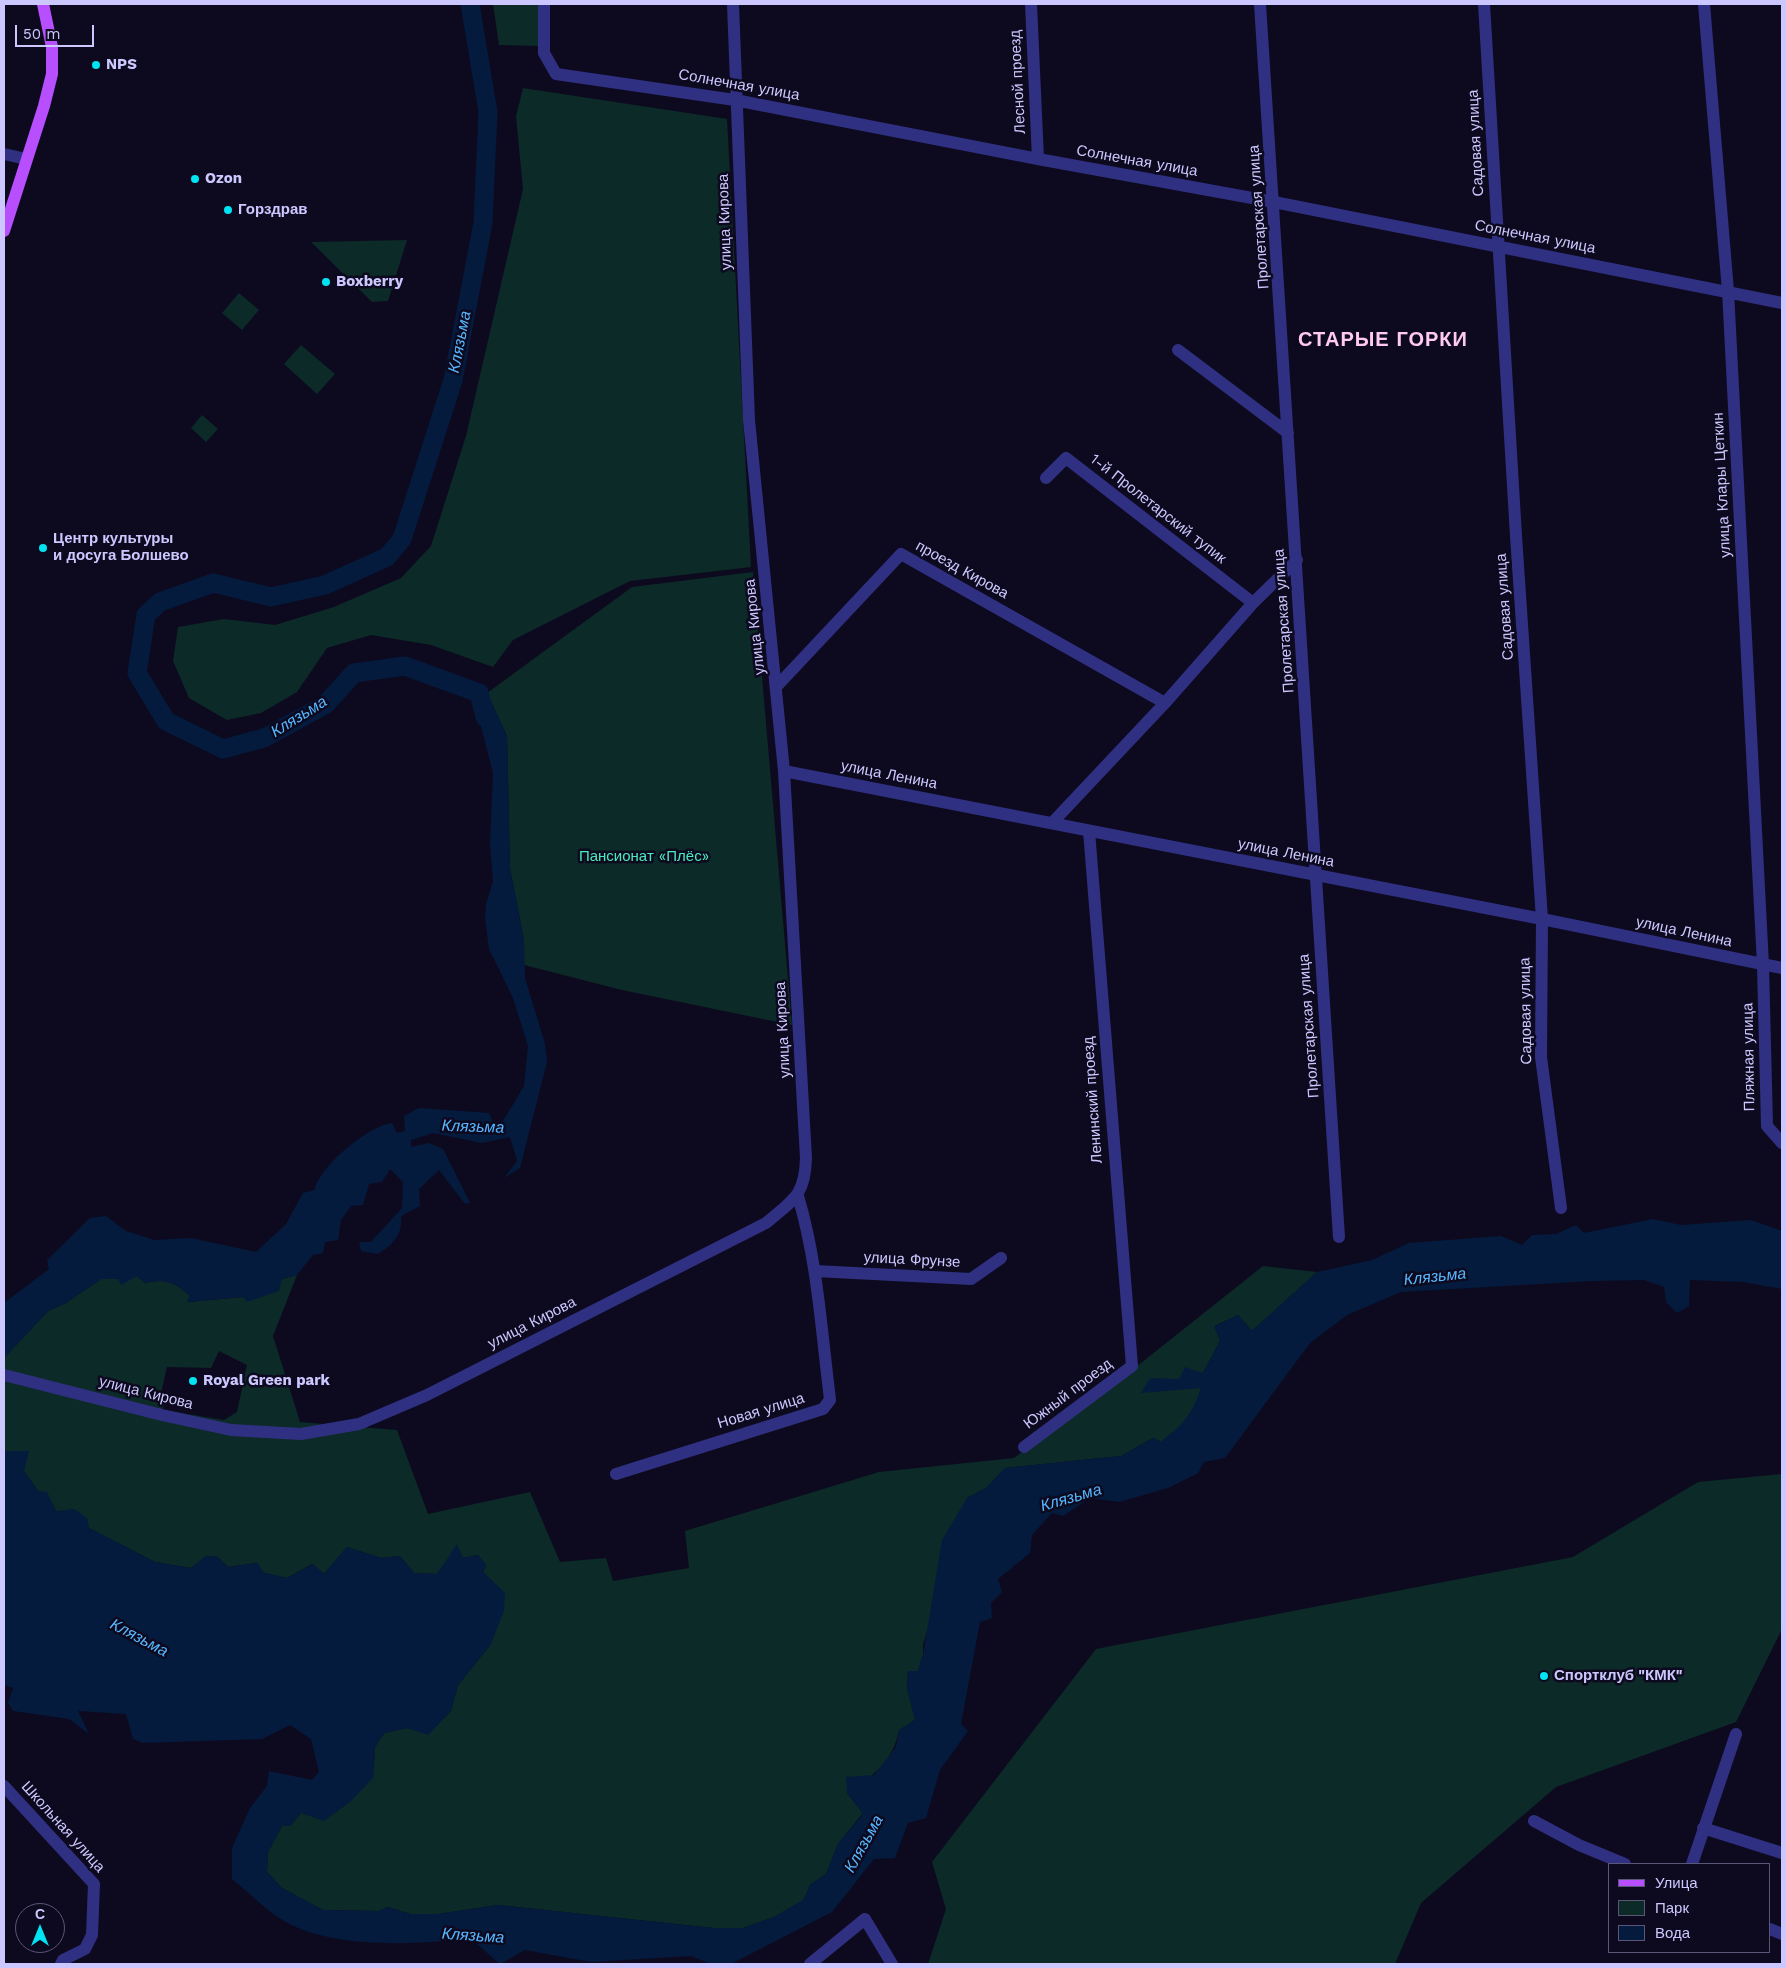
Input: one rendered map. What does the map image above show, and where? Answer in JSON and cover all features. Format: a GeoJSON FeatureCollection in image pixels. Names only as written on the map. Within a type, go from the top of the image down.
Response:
{"type":"FeatureCollection","features":[{"type":"Feature","properties":{"kind":"main road"},"geometry":{"type":"LineString","coordinates":[[4,231],[44,106],[52,74],[52,47],[43,4]]}},
{"type":"Feature","properties":{"kind":"street","name":"Солнечная улица"},"geometry":{"type":"LineString","coordinates":[[544,4],[544,53],[556,74],[735,100],[1038,159],[1274,202],[1782,303]]}},
{"type":"Feature","properties":{"kind":"street","name":"улица Кирова"},"geometry":{"type":"LineString","coordinates":[[4,1374],[162,1415],[231,1430],[300,1434],[359,1424],[427,1395],[766,1223],[798,1196],[806,1179],[806,1158],[784,771],[749,420],[735,100],[733,4]]}},
{"type":"Feature","properties":{"kind":"street","name":"Лесной проезд"},"geometry":{"type":"LineString","coordinates":[[1031,4],[1038,159]]}},
{"type":"Feature","properties":{"kind":"street","name":"Пролетарская улица"},"geometry":{"type":"LineString","coordinates":[[1260,4],[1339,1237]]}},
{"type":"Feature","properties":{"kind":"street","name":"Садовая улица"},"geometry":{"type":"LineString","coordinates":[[1484,4],[1542,919],[1541,1057],[1561,1208]]}},
{"type":"Feature","properties":{"kind":"street","name":"улица Клары Цеткин"},"geometry":{"type":"LineString","coordinates":[[1704,4],[1728,291],[1763,964]]}},
{"type":"Feature","properties":{"kind":"street"},"geometry":{"type":"LineString","coordinates":[[4,154],[26,159]]}},
{"type":"Feature","properties":{"kind":"street"},"geometry":{"type":"LineString","coordinates":[[1178,350],[1288,433]]}},
{"type":"Feature","properties":{"kind":"street","name":"1-й Пролетарский тупик"},"geometry":{"type":"LineString","coordinates":[[1046,478],[1066,458],[1253,603]]}},
{"type":"Feature","properties":{"kind":"street","name":"проезд Кирова"},"geometry":{"type":"LineString","coordinates":[[777,686],[901,554],[1165,703]]}},
{"type":"Feature","properties":{"kind":"street"},"geometry":{"type":"LineString","coordinates":[[1052,823],[1165,703],[1253,603],[1297,560]]}},
{"type":"Feature","properties":{"kind":"street","name":"улица Ленина"},"geometry":{"type":"LineString","coordinates":[[784,771],[1542,919],[1782,968]]}},
{"type":"Feature","properties":{"kind":"street","name":"Ленинский проезд"},"geometry":{"type":"LineString","coordinates":[[1089,831],[1132,1366]]}},
{"type":"Feature","properties":{"kind":"street","name":"Пляжная улица"},"geometry":{"type":"LineString","coordinates":[[1763,964],[1767,1126],[1782,1143]]}},
{"type":"Feature","properties":{"kind":"street","name":"Новая улица"},"geometry":{"type":"LineString","coordinates":[[616,1474],[823,1408],[827,1405],[829,1391],[815,1271],[810,1235],[798,1196]]}},
{"type":"Feature","properties":{"kind":"street","name":"улица Фрунзе"},"geometry":{"type":"LineString","coordinates":[[815,1271],[971,1279],[1001,1258]]}},
{"type":"Feature","properties":{"kind":"street","name":"Южный проезд"},"geometry":{"type":"LineString","coordinates":[[1024,1447],[1132,1366]]}},
{"type":"Feature","properties":{"kind":"street"},"geometry":{"type":"LineString","coordinates":[[1692,1863],[1736,1734]]}},
{"type":"Feature","properties":{"kind":"street","name":"Школьная улица"},"geometry":{"type":"LineString","coordinates":[[4,1786],[94,1884],[92,1935],[85,1949],[63,1960],[60,1964]]}},
{"type":"Feature","properties":{"kind":"street"},"geometry":{"type":"LineString","coordinates":[[1534,1822],[1579,1845],[1623,1863]]}},
{"type":"Feature","properties":{"kind":"street"},"geometry":{"type":"LineString","coordinates":[[1703,1828],[1782,1853]]}},
{"type":"Feature","properties":{"kind":"street"},"geometry":{"type":"LineString","coordinates":[[810,1964],[865,1919],[892,1964]]}},
{"type":"Feature","properties":{"kind":"green space"},"geometry":{"type":"Polygon","coordinates":[[[493,4],[540,4],[538,46],[499,45],[493,4]]]}},
{"type":"Feature","properties":{"kind":"green space"},"geometry":{"type":"Polygon","coordinates":[[[523,88],[727,119],[751,567],[630,581],[513,640],[493,667],[431,645],[371,635],[327,648],[297,692],[261,713],[227,720],[189,698],[173,661],[178,627],[224,619],[275,625],[334,607],[401,578],[431,546],[466,436],[523,189],[516,116],[523,88]]]}},
{"type":"Feature","properties":{"kind":"green space"},"geometry":{"type":"Polygon","coordinates":[[[407,240],[388,301],[372,302],[311,242],[407,240]]]}},
{"type":"Feature","properties":{"kind":"green space"},"geometry":{"type":"Polygon","coordinates":[[[239,293],[259,310],[242,330],[222,313],[239,293]]]}},
{"type":"Feature","properties":{"kind":"green space"},"geometry":{"type":"Polygon","coordinates":[[[301,345],[335,374],[317,394],[284,364],[301,345]]]}},
{"type":"Feature","properties":{"kind":"green space"},"geometry":{"type":"Polygon","coordinates":[[[202,415],[218,429],[206,442],[191,428],[202,415]]]}},
{"type":"Feature","properties":{"kind":"green space","name":"Пансионат «Плёс»"},"geometry":{"type":"Polygon","coordinates":[[[753,572],[792,1025],[622,990],[524,965],[524,940],[510,869],[507,736],[487,693],[632,587],[753,572]]]}},
{"type":"Feature","properties":{"kind":"green space"},"geometry":{"type":"Polygon","coordinates":[[[1263,1266],[1317,1272],[1252,1331],[1238,1315],[1215,1326],[1220,1341],[1203,1373],[1201,1388],[1193,1412],[1182,1425],[1161,1442],[1153,1438],[1121,1456],[1005,1468],[986,1488],[967,1498],[923,1645],[923,1655],[918,1671],[908,1671],[907,1688],[915,1720],[899,1730],[887,1760],[873,1774],[847,1793],[863,1813],[838,1844],[826,1874],[810,1885],[804,1900],[774,1917],[743,1928],[713,1928],[498,1905],[438,1914],[410,1914],[388,1907],[379,1911],[323,1910],[282,1888],[267,1872],[268,1852],[282,1826],[290,1826],[301,1813],[373,1778],[375,1747],[384,1733],[407,1728],[428,1734],[451,1711],[458,1685],[491,1644],[504,1593],[483,1572],[486,1565],[478,1555],[463,1558],[437,1574],[414,1573],[400,1556],[381,1558],[347,1547],[324,1574],[312,1564],[287,1578],[264,1573],[257,1563],[228,1567],[218,1557],[206,1556],[191,1568],[155,1562],[56,1511],[47,1493],[38,1491],[24,1471],[4,1451],[4,1358],[48,1311],[66,1303],[101,1279],[137,1276],[145,1283],[169,1282],[190,1296],[187,1302],[243,1297],[282,1279],[297,1275],[273,1336],[300,1422],[397,1430],[428,1514],[530,1492],[560,1562],[606,1558],[613,1581],[689,1568],[685,1531],[879,1472],[1014,1458],[1141,1363],[1263,1266]],[[219,1351],[211,1368],[167,1367],[161,1393],[166,1394],[163,1410],[224,1420],[237,1412],[247,1365],[219,1351]]]}},
{"type":"Feature","properties":{"kind":"green space"},"geometry":{"type":"Polygon","coordinates":[[[1782,1474],[1782,1629],[1736,1722],[1556,1787],[1421,1903],[1395,1964],[928,1964],[946,1909],[932,1862],[1096,1649],[1573,1557],[1698,1482],[1782,1474]]]}},
{"type":"Feature","properties":{"kind":"water"},"geometry":{"type":"Polygon","coordinates":[[[472,692],[487,693],[507,736],[510,869],[524,940],[525,978],[545,1044],[547,1062],[520,1168],[504,1178],[517,1161],[510,1137],[482,1143],[433,1133],[411,1140],[411,1147],[429,1143],[443,1149],[470,1203],[465,1204],[439,1170],[419,1189],[420,1206],[401,1216],[399,1234],[392,1243],[378,1254],[361,1251],[359,1242],[371,1242],[402,1208],[403,1182],[390,1169],[382,1182],[369,1184],[363,1205],[351,1206],[341,1220],[338,1240],[325,1242],[323,1253],[313,1255],[297,1275],[282,1279],[279,1291],[247,1302],[243,1297],[187,1302],[190,1296],[169,1282],[145,1283],[137,1276],[121,1285],[118,1279],[101,1279],[66,1303],[48,1311],[4,1358],[4,1303],[49,1269],[47,1260],[90,1218],[106,1216],[126,1231],[154,1240],[191,1238],[256,1252],[286,1224],[303,1193],[315,1190],[325,1170],[335,1159],[371,1131],[392,1123],[397,1133],[405,1131],[404,1116],[419,1108],[489,1113],[494,1124],[503,1121],[524,1086],[528,1046],[513,998],[489,949],[485,918],[486,904],[493,881],[490,845],[493,773],[472,692]]]}},
{"type":"Feature","properties":{"kind":"water"},"geometry":{"type":"Polygon","coordinates":[[[1653,1219],[1681,1225],[1751,1220],[1782,1231],[1782,1289],[1743,1282],[1690,1280],[1689,1306],[1677,1313],[1666,1302],[1664,1287],[1644,1280],[1591,1281],[1401,1292],[1347,1315],[1310,1343],[1225,1458],[1204,1462],[1198,1473],[1168,1488],[1119,1502],[1090,1498],[1063,1516],[1052,1513],[1032,1535],[1030,1553],[998,1579],[1002,1592],[991,1603],[992,1618],[980,1622],[961,1724],[968,1731],[940,1770],[926,1818],[908,1823],[895,1858],[874,1859],[832,1912],[731,1964],[711,1964],[691,1956],[591,1962],[525,1950],[500,1964],[470,1938],[426,1942],[376,1943],[351,1941],[306,1931],[272,1913],[232,1879],[232,1848],[250,1808],[267,1786],[269,1771],[312,1780],[319,1772],[311,1739],[290,1725],[262,1739],[143,1743],[133,1739],[126,1714],[78,1711],[89,1734],[69,1719],[13,1711],[8,1703],[13,1688],[4,1685],[4,1451],[29,1451],[24,1471],[38,1491],[47,1492],[56,1511],[74,1509],[87,1518],[89,1528],[155,1562],[191,1568],[206,1556],[218,1557],[228,1567],[257,1563],[264,1573],[287,1578],[313,1564],[324,1574],[347,1547],[381,1558],[400,1556],[414,1573],[437,1574],[457,1544],[463,1558],[478,1555],[486,1565],[483,1572],[505,1593],[504,1611],[491,1644],[458,1685],[451,1711],[428,1735],[407,1728],[384,1733],[375,1747],[373,1778],[350,1802],[324,1821],[301,1813],[290,1826],[282,1826],[268,1852],[267,1872],[282,1888],[323,1910],[379,1911],[388,1907],[410,1914],[438,1914],[498,1905],[713,1928],[743,1928],[774,1917],[803,1900],[810,1885],[826,1874],[838,1844],[863,1814],[847,1793],[846,1777],[874,1775],[896,1747],[899,1730],[915,1720],[907,1688],[908,1671],[918,1671],[923,1655],[942,1540],[967,1498],[986,1488],[1005,1468],[1121,1456],[1153,1438],[1161,1442],[1186,1419],[1194,1406],[1201,1388],[1141,1393],[1150,1378],[1179,1379],[1185,1367],[1203,1373],[1220,1341],[1214,1327],[1238,1315],[1252,1331],[1317,1272],[1372,1260],[1409,1243],[1501,1236],[1522,1245],[1532,1235],[1556,1234],[1576,1225],[1584,1233],[1653,1219]]]}},
{"type":"Feature","properties":{"kind":"waterway","name":"Клязьма"},"geometry":{"type":"LineString","coordinates":[[470,4],[488,112],[483,223],[453,380],[402,539],[387,557],[325,585],[271,597],[213,583],[160,602],[146,615],[137,673],[166,721],[223,749],[264,738],[325,705],[354,673],[405,666],[479,693],[485,717]]}},
{"type":"Feature","properties":{"kind":"place","name":"NPS"},"geometry":{"type":"Point","coordinates":[96,65]}},
{"type":"Feature","properties":{"kind":"place","name":"Ozon"},"geometry":{"type":"Point","coordinates":[195,179]}},
{"type":"Feature","properties":{"kind":"place","name":"Горздрав"},"geometry":{"type":"Point","coordinates":[228,210]}},
{"type":"Feature","properties":{"kind":"place","name":"Boxberry"},"geometry":{"type":"Point","coordinates":[326,282]}},
{"type":"Feature","properties":{"kind":"place","name":"Центр культуры и досуга Болшево"},"geometry":{"type":"Point","coordinates":[43,548]}},
{"type":"Feature","properties":{"kind":"place","name":"Royal Green park"},"geometry":{"type":"Point","coordinates":[193,1381]}},
{"type":"Feature","properties":{"kind":"place","name":"Спортклуб \"КМК\""},"geometry":{"type":"Point","coordinates":[1544,1676]}},
{"type":"Feature","properties":{"kind":"district","name":"СТАРЫЕ ГОРКИ"},"geometry":{"type":"Point","coordinates":[1383,340]}}]}
